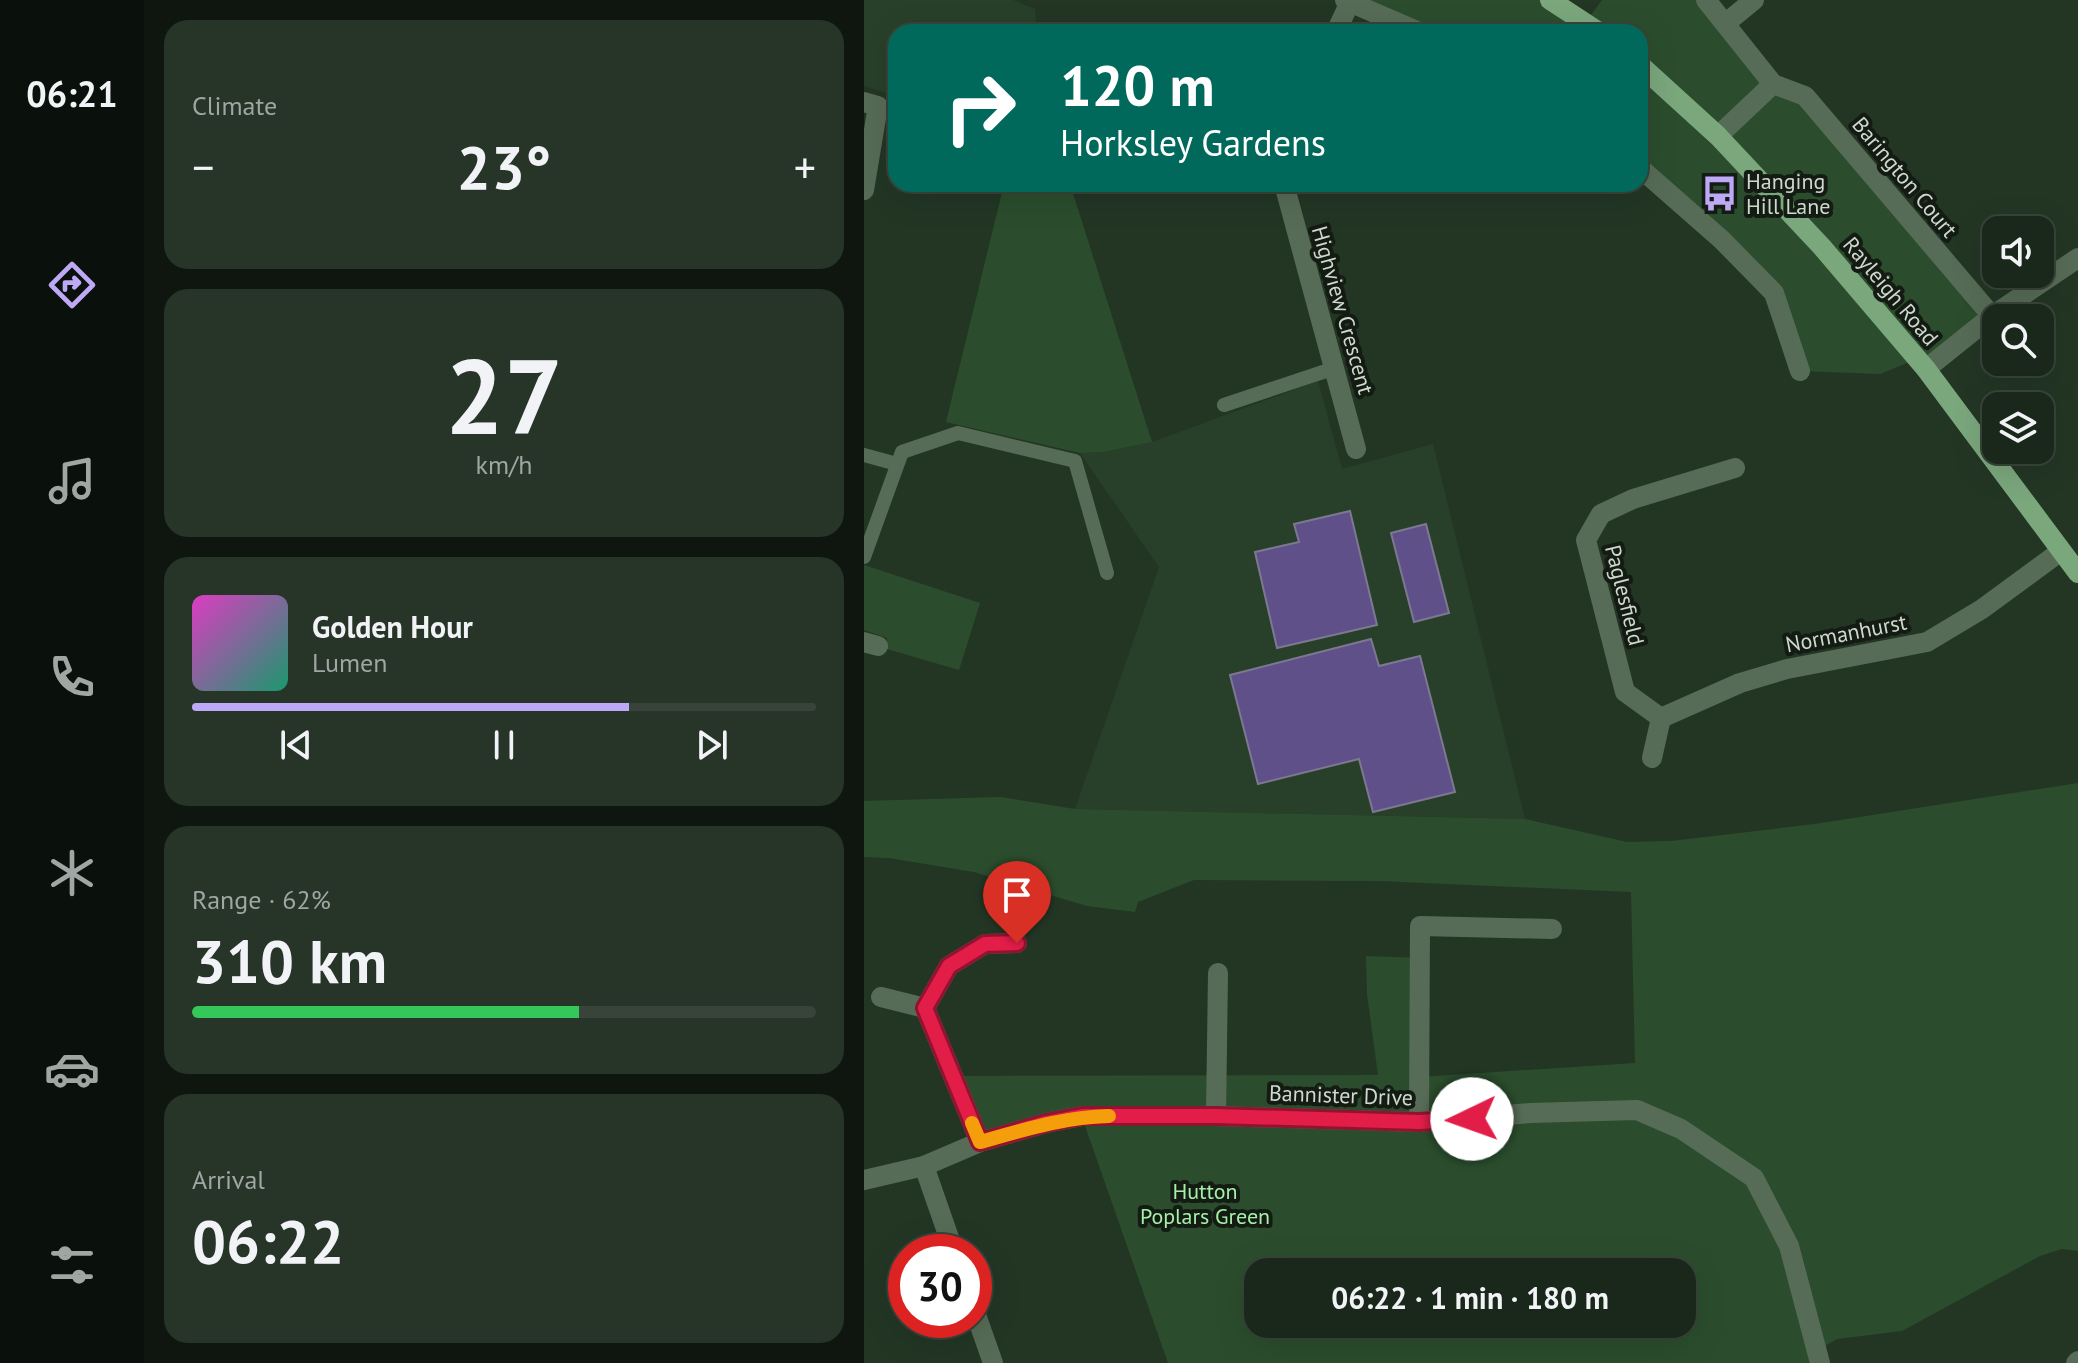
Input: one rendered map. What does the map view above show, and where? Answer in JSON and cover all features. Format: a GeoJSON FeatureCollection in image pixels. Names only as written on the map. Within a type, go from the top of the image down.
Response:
{"type":"FeatureCollection","features":[{"type":"Feature","properties":{"kind":"main road"},"geometry":{"type":"LineString","coordinates":[[1550,0],[1587,24]]}},
{"type":"Feature","properties":{"kind":"main road","name":"Rayleigh Road"},"geometry":{"type":"LineString","coordinates":[[1648,72],[1718,136],[1822,247],[1926,369],[2078,573]]}},
{"type":"Feature","properties":{"kind":"street","name":"Barington Court"},"geometry":{"type":"LineString","coordinates":[[1706,0],[1773,84],[1805,96],[1982,304]]}},
{"type":"Feature","properties":{"kind":"street"},"geometry":{"type":"LineString","coordinates":[[1726,23],[1754,0]]}},
{"type":"Feature","properties":{"kind":"street"},"geometry":{"type":"LineString","coordinates":[[1339,24],[1348,1],[1401,24]]}},
{"type":"Feature","properties":{"kind":"street"},"geometry":{"type":"LineString","coordinates":[[1718,136],[1773,84]]}},
{"type":"Feature","properties":{"kind":"street"},"geometry":{"type":"LineString","coordinates":[[864,102],[878,106],[864,190]]}},
{"type":"Feature","properties":{"kind":"street"},"geometry":{"type":"LineString","coordinates":[[1648,175],[1722,240],[1774,293],[1800,371]]}},
{"type":"Feature","properties":{"kind":"street","name":"Highview Crescent"},"geometry":{"type":"LineString","coordinates":[[1286,192],[1356,449]]}},
{"type":"Feature","properties":{"kind":"street"},"geometry":{"type":"LineString","coordinates":[[2010,304],[2078,258]]}},
{"type":"Feature","properties":{"kind":"street"},"geometry":{"type":"LineString","coordinates":[[1926,369],[1982,324]]}},
{"type":"Feature","properties":{"kind":"street","name":"Paglesfield"},"geometry":{"type":"LineString","coordinates":[[1661,718],[1625,692],[1586,540],[1601,514],[1633,499],[1735,468]]}},
{"type":"Feature","properties":{"kind":"street","name":"Normanhurst"},"geometry":{"type":"LineString","coordinates":[[1661,718],[1740,683],[1787,669],[1927,642],[1982,609],[2061,551]]}},
{"type":"Feature","properties":{"kind":"street"},"geometry":{"type":"LineString","coordinates":[[1652,758],[1661,718]]}},
{"type":"Feature","properties":{"kind":"street"},"geometry":{"type":"LineString","coordinates":[[1419,1122],[1420,926],[1552,929]]}},
{"type":"Feature","properties":{"kind":"street"},"geometry":{"type":"LineString","coordinates":[[925,1008],[949,966],[985,944],[1017,943]]}},
{"type":"Feature","properties":{"kind":"street"},"geometry":{"type":"LineString","coordinates":[[1216,1116],[1218,973]]}},
{"type":"Feature","properties":{"kind":"street"},"geometry":{"type":"LineString","coordinates":[[881,997],[925,1008]]}},
{"type":"Feature","properties":{"kind":"street"},"geometry":{"type":"LineString","coordinates":[[925,1008],[980,1142]]}},
{"type":"Feature","properties":{"kind":"street","name":"Bannister Drive"},"geometry":{"type":"LineString","coordinates":[[864,1180],[924,1166],[980,1142],[1082,1116],[1419,1122],[1531,1113],[1637,1110],[1681,1129],[1754,1178],[1789,1246],[1820,1363]]}},
{"type":"Feature","properties":{"kind":"street"},"geometry":{"type":"LineString","coordinates":[[924,1166],[948,1234]]}},
{"type":"Feature","properties":{"kind":"street"},"geometry":{"type":"LineString","coordinates":[[984,1338],[993,1363]]}},
{"type":"Feature","properties":{"kind":"lane"},"geometry":{"type":"LineString","coordinates":[[1224,405],[1335,368]]}},
{"type":"Feature","properties":{"kind":"lane"},"geometry":{"type":"LineString","coordinates":[[864,557],[902,452],[958,433],[1075,461],[1107,573]]}},
{"type":"Feature","properties":{"kind":"lane"},"geometry":{"type":"LineString","coordinates":[[864,455],[897,464]]}},
{"type":"Feature","properties":{"kind":"shaded area"},"geometry":{"type":"Polygon","coordinates":[[[864,0],[1013,0],[1035,9],[1036,24],[888,24],[888,94],[864,86],[864,0]]]}},
{"type":"Feature","properties":{"kind":"shaded area"},"geometry":{"type":"Polygon","coordinates":[[[1318,381],[1342,469],[1433,444],[1525,819],[1075,809],[1159,567],[1080,453],[1104,452],[1152,442],[1318,381]]]}},
{"type":"Feature","properties":{"kind":"green space"},"geometry":{"type":"Polygon","coordinates":[[[1345,0],[1550,0],[1586,22],[1602,0],[1706,0],[1773,84],[1805,96],[1982,304],[1982,324],[1926,369],[1917,359],[1880,374],[1800,371],[1773,293],[1648,176],[1648,24],[1400,24],[1345,0]]]}},
{"type":"Feature","properties":{"kind":"green space"},"geometry":{"type":"Polygon","coordinates":[[[1002,192],[1073,192],[1152,442],[1104,452],[1080,453],[946,422],[1002,192]]]}},
{"type":"Feature","properties":{"kind":"green space"},"geometry":{"type":"Polygon","coordinates":[[[864,565],[980,603],[959,670],[887,649],[887,638],[864,630],[864,565]]]}},
{"type":"Feature","properties":{"kind":"green space","name":"Hutton Poplars Green"},"geometry":{"type":"Polygon","coordinates":[[[2078,783],[2078,1251],[2062,1249],[2040,1256],[1902,1331],[1837,1339],[1818,1350],[1818,1363],[1168,1363],[1082,1117],[980,1142],[953,1076],[1378,1075],[1367,994],[1366,956],[1420,958],[1419,1077],[1635,1063],[1631,892],[1381,881],[1194,880],[1138,902],[1135,912],[1087,906],[974,872],[864,857],[864,801],[1001,797],[1075,809],[1525,819],[1627,842],[1671,841],[1815,824],[2078,783]]]}},
{"type":"Feature","properties":{"kind":"building"},"geometry":{"type":"Polygon","coordinates":[[[1350,511],[1377,625],[1277,648],[1255,552],[1299,542],[1294,524],[1350,511]]]}},
{"type":"Feature","properties":{"kind":"building"},"geometry":{"type":"Polygon","coordinates":[[[1426,524],[1449,613],[1414,622],[1391,533],[1426,524]]]}},
{"type":"Feature","properties":{"kind":"building"},"geometry":{"type":"Polygon","coordinates":[[[1371,639],[1379,666],[1420,656],[1455,792],[1373,812],[1359,759],[1258,784],[1230,675],[1371,639]]]}},
{"type":"Feature","properties":{"kind":"slow traffic"},"geometry":{"type":"LineString","coordinates":[[972,1123],[980,1142],[1046,1123],[1082,1116],[1109,1116]]}},
{"type":"Feature","properties":{"kind":"place","name":"Hanging Hill Lane"},"geometry":{"type":"Point","coordinates":[1720,194]}},
{"type":"Feature","properties":{"kind":"route"},"geometry":{"type":"LineString","coordinates":[[1017,943],[985,944],[949,966],[925,1008],[980,1142],[1082,1116],[1419,1122],[1472,1119]]}}]}
